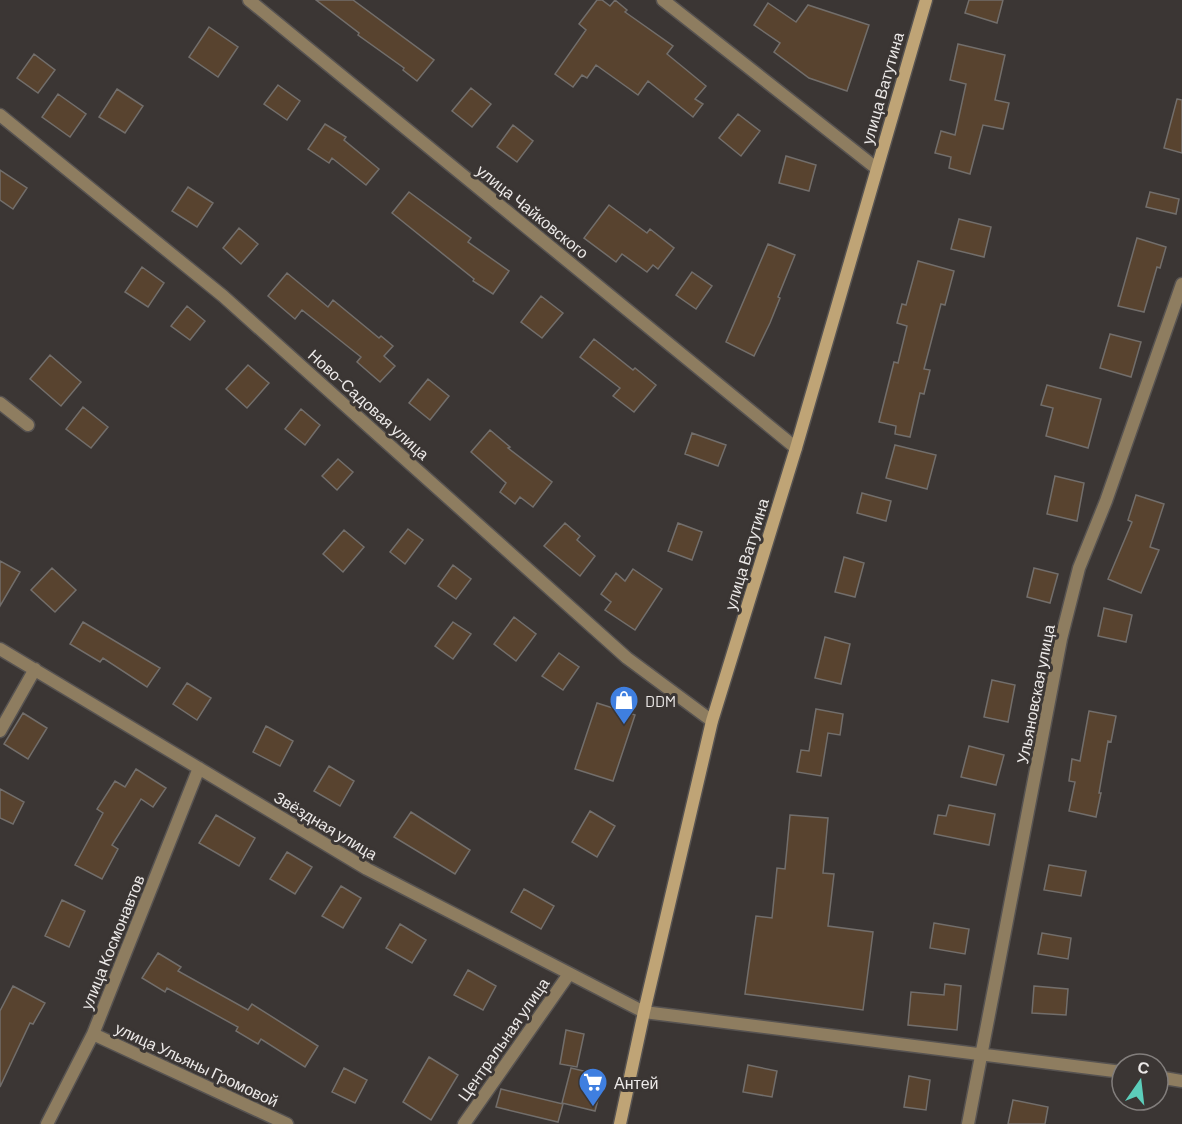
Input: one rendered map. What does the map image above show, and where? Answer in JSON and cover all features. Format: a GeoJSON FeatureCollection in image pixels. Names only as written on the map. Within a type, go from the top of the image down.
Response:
{"type":"FeatureCollection","features":[{"type":"Feature","properties":{"kind":"main road","name":"улица Ватутина"},"geometry":{"type":"LineString","coordinates":[[620,1124],[712,721],[796,448],[926,0]]}},
{"type":"Feature","properties":{"kind":"street","name":"улица Чайковского"},"geometry":{"type":"LineString","coordinates":[[249,0],[796,448]]}},
{"type":"Feature","properties":{"kind":"street"},"geometry":{"type":"LineString","coordinates":[[663,0],[876,168]]}},
{"type":"Feature","properties":{"kind":"street","name":"Ново-Садовая улица"},"geometry":{"type":"LineString","coordinates":[[0,115],[223,296],[627,658],[712,721]]}},
{"type":"Feature","properties":{"kind":"street","name":"Ульяновская улица"},"geometry":{"type":"LineString","coordinates":[[968,1124],[1061,639],[1079,568],[1177,308],[1182,284]]}},
{"type":"Feature","properties":{"kind":"street"},"geometry":{"type":"LineString","coordinates":[[0,403],[28,425]]}},
{"type":"Feature","properties":{"kind":"street","name":"Звёздная улица"},"geometry":{"type":"LineString","coordinates":[[0,649],[367,869],[644,1012],[1110,1070]]}},
{"type":"Feature","properties":{"kind":"street"},"geometry":{"type":"LineString","coordinates":[[0,730],[35,669]]}},
{"type":"Feature","properties":{"kind":"street","name":"улица Космонавтов"},"geometry":{"type":"LineString","coordinates":[[47,1124],[93,1034],[199,768]]}},
{"type":"Feature","properties":{"kind":"street","name":"Центральная улица"},"geometry":{"type":"LineString","coordinates":[[464,1124],[569,974]]}},
{"type":"Feature","properties":{"kind":"street","name":"улица Ульяны Громовой"},"geometry":{"type":"LineString","coordinates":[[93,1034],[287,1124]]}},
{"type":"Feature","properties":{"kind":"building"},"geometry":{"type":"Polygon","coordinates":[[[316,0],[353,0],[434,60],[417,81],[403,70],[404,68],[358,35],[359,33],[316,0]]]}},
{"type":"Feature","properties":{"kind":"building"},"geometry":{"type":"Polygon","coordinates":[[[597,0],[602,0],[610,6],[615,0],[627,10],[625,12],[673,46],[667,54],[706,86],[695,99],[703,104],[693,117],[648,81],[638,95],[596,65],[587,78],[582,75],[573,87],[555,74],[586,30],[579,24],[597,0]]]}},
{"type":"Feature","properties":{"kind":"building"},"geometry":{"type":"Polygon","coordinates":[[[969,0],[1003,0],[997,23],[965,13],[969,0]]]}},
{"type":"Feature","properties":{"kind":"building"},"geometry":{"type":"Polygon","coordinates":[[[768,3],[796,22],[808,5],[869,25],[847,91],[809,78],[774,52],[780,43],[754,25],[768,3]]]}},
{"type":"Feature","properties":{"kind":"building"},"geometry":{"type":"Polygon","coordinates":[[[209,27],[238,47],[218,77],[189,57],[209,27]]]}},
{"type":"Feature","properties":{"kind":"building"},"geometry":{"type":"Polygon","coordinates":[[[958,44],[1005,55],[995,100],[1009,103],[1003,129],[983,125],[970,174],[949,168],[951,157],[935,153],[941,131],[955,135],[966,84],[950,80],[958,44]]]}},
{"type":"Feature","properties":{"kind":"building"},"geometry":{"type":"Polygon","coordinates":[[[34,54],[55,70],[38,93],[17,78],[34,54]]]}},
{"type":"Feature","properties":{"kind":"building"},"geometry":{"type":"Polygon","coordinates":[[[278,85],[300,101],[287,120],[264,104],[278,85]]]}},
{"type":"Feature","properties":{"kind":"building"},"geometry":{"type":"Polygon","coordinates":[[[471,88],[491,104],[472,127],[452,111],[471,88]]]}},
{"type":"Feature","properties":{"kind":"building"},"geometry":{"type":"Polygon","coordinates":[[[117,89],[143,106],[125,133],[99,117],[117,89]]]}},
{"type":"Feature","properties":{"kind":"building"},"geometry":{"type":"Polygon","coordinates":[[[58,94],[86,114],[70,137],[42,117],[58,94]]]}},
{"type":"Feature","properties":{"kind":"building"},"geometry":{"type":"Polygon","coordinates":[[[1177,99],[1182,100],[1182,153],[1164,148],[1177,99]]]}},
{"type":"Feature","properties":{"kind":"building"},"geometry":{"type":"Polygon","coordinates":[[[738,114],[760,131],[741,156],[719,138],[738,114]]]}},
{"type":"Feature","properties":{"kind":"building"},"geometry":{"type":"Polygon","coordinates":[[[325,124],[346,137],[344,140],[379,169],[366,185],[332,158],[329,163],[308,149],[325,124]]]}},
{"type":"Feature","properties":{"kind":"building"},"geometry":{"type":"Polygon","coordinates":[[[513,125],[533,141],[517,162],[497,147],[513,125]]]}},
{"type":"Feature","properties":{"kind":"building"},"geometry":{"type":"Polygon","coordinates":[[[786,156],[816,165],[809,191],[779,183],[786,156]]]}},
{"type":"Feature","properties":{"kind":"building"},"geometry":{"type":"Polygon","coordinates":[[[0,170],[27,188],[13,209],[0,200],[0,170]]]}},
{"type":"Feature","properties":{"kind":"building"},"geometry":{"type":"Polygon","coordinates":[[[188,187],[213,203],[197,227],[172,211],[188,187]]]}},
{"type":"Feature","properties":{"kind":"building"},"geometry":{"type":"Polygon","coordinates":[[[409,192],[471,238],[468,242],[509,271],[493,294],[473,281],[474,279],[392,213],[409,192]]]}},
{"type":"Feature","properties":{"kind":"building"},"geometry":{"type":"Polygon","coordinates":[[[1150,192],[1179,199],[1176,214],[1146,207],[1150,192]]]}},
{"type":"Feature","properties":{"kind":"building"},"geometry":{"type":"Polygon","coordinates":[[[609,205],[647,233],[650,229],[674,248],[658,269],[653,265],[647,272],[622,254],[616,262],[584,238],[609,205]]]}},
{"type":"Feature","properties":{"kind":"building"},"geometry":{"type":"Polygon","coordinates":[[[959,219],[991,227],[984,257],[951,249],[959,219]]]}},
{"type":"Feature","properties":{"kind":"building"},"geometry":{"type":"Polygon","coordinates":[[[239,228],[258,244],[241,264],[223,248],[239,228]]]}},
{"type":"Feature","properties":{"kind":"building"},"geometry":{"type":"Polygon","coordinates":[[[1137,238],[1166,247],[1160,268],[1157,267],[1144,312],[1118,306],[1137,238]]]}},
{"type":"Feature","properties":{"kind":"building"},"geometry":{"type":"Polygon","coordinates":[[[768,244],[795,255],[770,323],[754,356],[726,342],[768,244]]]}},
{"type":"Feature","properties":{"kind":"building"},"geometry":{"type":"Polygon","coordinates":[[[918,261],[954,271],[945,305],[941,304],[924,369],[930,370],[924,394],[920,393],[910,437],[895,434],[896,426],[879,422],[894,362],[898,363],[907,326],[897,323],[902,304],[906,305],[918,261]]]}},
{"type":"Feature","properties":{"kind":"building"},"geometry":{"type":"Polygon","coordinates":[[[142,267],[164,283],[148,307],[125,292],[142,267]]]}},
{"type":"Feature","properties":{"kind":"building"},"geometry":{"type":"Polygon","coordinates":[[[692,272],[712,286],[696,309],[676,295],[692,272]]]}},
{"type":"Feature","properties":{"kind":"building"},"geometry":{"type":"Polygon","coordinates":[[[287,273],[328,307],[333,300],[379,338],[381,336],[393,346],[384,356],[395,366],[380,382],[357,362],[361,357],[302,310],[295,319],[268,296],[287,273]]]}},
{"type":"Feature","properties":{"kind":"building"},"geometry":{"type":"Polygon","coordinates":[[[541,296],[563,313],[542,338],[521,322],[541,296]]]}},
{"type":"Feature","properties":{"kind":"building"},"geometry":{"type":"Polygon","coordinates":[[[187,306],[205,321],[190,340],[171,326],[187,306]]]}},
{"type":"Feature","properties":{"kind":"building"},"geometry":{"type":"Polygon","coordinates":[[[1110,334],[1141,342],[1131,377],[1100,368],[1110,334]]]}},
{"type":"Feature","properties":{"kind":"building"},"geometry":{"type":"Polygon","coordinates":[[[594,339],[656,385],[634,412],[613,396],[620,388],[580,357],[594,339]]]}},
{"type":"Feature","properties":{"kind":"building"},"geometry":{"type":"Polygon","coordinates":[[[50,355],[81,382],[61,406],[30,379],[50,355]]]}},
{"type":"Feature","properties":{"kind":"building"},"geometry":{"type":"Polygon","coordinates":[[[248,365],[269,383],[247,408],[226,389],[248,365]]]}},
{"type":"Feature","properties":{"kind":"building"},"geometry":{"type":"Polygon","coordinates":[[[428,379],[449,396],[430,420],[409,403],[428,379]]]}},
{"type":"Feature","properties":{"kind":"building"},"geometry":{"type":"Polygon","coordinates":[[[1047,385],[1101,399],[1088,448],[1046,436],[1053,408],[1041,405],[1047,385]]]}},
{"type":"Feature","properties":{"kind":"building"},"geometry":{"type":"Polygon","coordinates":[[[83,407],[108,427],[91,448],[66,429],[83,407]]]}},
{"type":"Feature","properties":{"kind":"building"},"geometry":{"type":"Polygon","coordinates":[[[301,409],[320,425],[305,445],[285,429],[301,409]]]}},
{"type":"Feature","properties":{"kind":"building"},"geometry":{"type":"Polygon","coordinates":[[[490,430],[510,447],[508,448],[552,482],[533,507],[520,497],[515,504],[500,492],[506,483],[471,452],[490,430]]]}},
{"type":"Feature","properties":{"kind":"building"},"geometry":{"type":"Polygon","coordinates":[[[692,433],[726,445],[718,466],[685,454],[692,433]]]}},
{"type":"Feature","properties":{"kind":"building"},"geometry":{"type":"Polygon","coordinates":[[[895,445],[936,455],[927,489],[886,478],[895,445]]]}},
{"type":"Feature","properties":{"kind":"building"},"geometry":{"type":"Polygon","coordinates":[[[338,459],[353,472],[337,490],[322,476],[338,459]]]}},
{"type":"Feature","properties":{"kind":"building"},"geometry":{"type":"Polygon","coordinates":[[[1055,476],[1084,483],[1077,521],[1047,514],[1055,476]]]}},
{"type":"Feature","properties":{"kind":"building"},"geometry":{"type":"Polygon","coordinates":[[[862,493],[891,501],[886,521],[857,513],[862,493]]]}},
{"type":"Feature","properties":{"kind":"building"},"geometry":{"type":"Polygon","coordinates":[[[1136,495],[1164,504],[1150,547],[1159,550],[1141,593],[1108,579],[1132,522],[1128,520],[1136,495]]]}},
{"type":"Feature","properties":{"kind":"building"},"geometry":{"type":"Polygon","coordinates":[[[565,523],[580,536],[577,540],[595,556],[580,576],[544,546],[565,523]]]}},
{"type":"Feature","properties":{"kind":"building"},"geometry":{"type":"Polygon","coordinates":[[[678,523],[702,532],[692,560],[668,551],[678,523]]]}},
{"type":"Feature","properties":{"kind":"building"},"geometry":{"type":"Polygon","coordinates":[[[408,529],[423,540],[405,564],[390,552],[408,529]]]}},
{"type":"Feature","properties":{"kind":"building"},"geometry":{"type":"Polygon","coordinates":[[[344,530],[364,547],[343,572],[323,554],[344,530]]]}},
{"type":"Feature","properties":{"kind":"building"},"geometry":{"type":"Polygon","coordinates":[[[844,557],[864,563],[855,597],[835,592],[844,557]]]}},
{"type":"Feature","properties":{"kind":"building"},"geometry":{"type":"Polygon","coordinates":[[[0,561],[20,572],[0,606],[0,561]]]}},
{"type":"Feature","properties":{"kind":"building"},"geometry":{"type":"Polygon","coordinates":[[[453,565],[471,579],[456,599],[438,586],[453,565]]]}},
{"type":"Feature","properties":{"kind":"building"},"geometry":{"type":"Polygon","coordinates":[[[52,568],[76,590],[55,612],[31,590],[52,568]]]}},
{"type":"Feature","properties":{"kind":"building"},"geometry":{"type":"Polygon","coordinates":[[[1034,568],[1058,574],[1050,603],[1027,597],[1034,568]]]}},
{"type":"Feature","properties":{"kind":"building"},"geometry":{"type":"Polygon","coordinates":[[[633,569],[662,589],[635,630],[605,610],[611,602],[601,594],[616,573],[625,581],[633,569]]]}},
{"type":"Feature","properties":{"kind":"building"},"geometry":{"type":"Polygon","coordinates":[[[1104,608],[1132,615],[1126,642],[1098,636],[1104,608]]]}},
{"type":"Feature","properties":{"kind":"building"},"geometry":{"type":"Polygon","coordinates":[[[514,617],[536,634],[516,661],[494,644],[514,617]]]}},
{"type":"Feature","properties":{"kind":"building"},"geometry":{"type":"Polygon","coordinates":[[[83,622],[160,668],[147,687],[103,658],[100,662],[70,644],[83,622]]]}},
{"type":"Feature","properties":{"kind":"building"},"geometry":{"type":"Polygon","coordinates":[[[453,622],[471,634],[453,659],[435,646],[453,622]]]}},
{"type":"Feature","properties":{"kind":"building"},"geometry":{"type":"Polygon","coordinates":[[[825,637],[850,644],[841,684],[815,678],[825,637]]]}},
{"type":"Feature","properties":{"kind":"building"},"geometry":{"type":"Polygon","coordinates":[[[559,653],[579,667],[563,690],[542,676],[559,653]]]}},
{"type":"Feature","properties":{"kind":"building"},"geometry":{"type":"Polygon","coordinates":[[[992,680],[1015,685],[1008,722],[984,717],[992,680]]]}},
{"type":"Feature","properties":{"kind":"building"},"geometry":{"type":"Polygon","coordinates":[[[187,683],[211,698],[197,720],[173,704],[187,683]]]}},
{"type":"Feature","properties":{"kind":"building"},"geometry":{"type":"Polygon","coordinates":[[[597,703],[635,715],[613,781],[575,769],[597,703]]]}},
{"type":"Feature","properties":{"kind":"building"},"geometry":{"type":"Polygon","coordinates":[[[816,709],[843,714],[840,735],[828,733],[821,776],[797,772],[801,750],[809,751],[816,709]]]}},
{"type":"Feature","properties":{"kind":"building"},"geometry":{"type":"Polygon","coordinates":[[[1089,711],[1116,716],[1111,742],[1108,741],[1096,817],[1069,811],[1075,782],[1069,781],[1072,759],[1080,761],[1089,711]]]}},
{"type":"Feature","properties":{"kind":"building"},"geometry":{"type":"Polygon","coordinates":[[[23,713],[47,728],[28,759],[4,744],[23,713]]]}},
{"type":"Feature","properties":{"kind":"building"},"geometry":{"type":"Polygon","coordinates":[[[266,726],[293,741],[280,766],[253,752],[266,726]]]}},
{"type":"Feature","properties":{"kind":"building"},"geometry":{"type":"Polygon","coordinates":[[[969,746],[1004,755],[996,785],[961,777],[969,746]]]}},
{"type":"Feature","properties":{"kind":"building"},"geometry":{"type":"Polygon","coordinates":[[[329,766],[354,781],[340,806],[314,791],[329,766]]]}},
{"type":"Feature","properties":{"kind":"building"},"geometry":{"type":"Polygon","coordinates":[[[136,769],[166,788],[153,807],[141,799],[112,845],[118,849],[102,879],[75,865],[103,813],[97,809],[115,781],[125,787],[136,769]]]}},
{"type":"Feature","properties":{"kind":"building"},"geometry":{"type":"Polygon","coordinates":[[[0,789],[24,802],[13,824],[0,818],[0,789]]]}},
{"type":"Feature","properties":{"kind":"building"},"geometry":{"type":"Polygon","coordinates":[[[949,805],[995,814],[989,845],[934,834],[938,815],[946,816],[949,805]]]}},
{"type":"Feature","properties":{"kind":"building"},"geometry":{"type":"Polygon","coordinates":[[[590,811],[615,826],[597,857],[572,842],[590,811]]]}},
{"type":"Feature","properties":{"kind":"building"},"geometry":{"type":"Polygon","coordinates":[[[411,812],[470,850],[455,874],[394,837],[411,812]]]}},
{"type":"Feature","properties":{"kind":"building"},"geometry":{"type":"Polygon","coordinates":[[[216,815],[255,838],[239,866],[199,843],[216,815]]]}},
{"type":"Feature","properties":{"kind":"building"},"geometry":{"type":"Polygon","coordinates":[[[790,815],[828,818],[823,873],[834,874],[828,926],[873,932],[863,1010],[745,994],[756,916],[772,918],[777,868],[785,869],[790,815]]]}},
{"type":"Feature","properties":{"kind":"building"},"geometry":{"type":"Polygon","coordinates":[[[287,852],[312,867],[295,894],[270,879],[287,852]]]}},
{"type":"Feature","properties":{"kind":"building"},"geometry":{"type":"Polygon","coordinates":[[[1049,865],[1086,871],[1081,896],[1044,890],[1049,865]]]}},
{"type":"Feature","properties":{"kind":"building"},"geometry":{"type":"Polygon","coordinates":[[[341,886],[361,898],[343,928],[322,916],[341,886]]]}},
{"type":"Feature","properties":{"kind":"building"},"geometry":{"type":"Polygon","coordinates":[[[524,889],[554,906],[541,929],[511,912],[524,889]]]}},
{"type":"Feature","properties":{"kind":"building"},"geometry":{"type":"Polygon","coordinates":[[[62,900],[85,911],[69,947],[45,936],[62,900]]]}},
{"type":"Feature","properties":{"kind":"building"},"geometry":{"type":"Polygon","coordinates":[[[934,923],[969,929],[965,954],[930,948],[934,923]]]}},
{"type":"Feature","properties":{"kind":"building"},"geometry":{"type":"Polygon","coordinates":[[[400,924],[426,940],[412,963],[386,948],[400,924]]]}},
{"type":"Feature","properties":{"kind":"building"},"geometry":{"type":"Polygon","coordinates":[[[1042,933],[1071,938],[1068,959],[1038,954],[1042,933]]]}},
{"type":"Feature","properties":{"kind":"building"},"geometry":{"type":"Polygon","coordinates":[[[158,953],[181,967],[178,971],[248,1010],[252,1004],[318,1046],[305,1067],[261,1039],[258,1044],[236,1031],[238,1027],[167,988],[165,992],[142,978],[158,953]]]}},
{"type":"Feature","properties":{"kind":"building"},"geometry":{"type":"Polygon","coordinates":[[[468,970],[496,986],[483,1010],[454,995],[468,970]]]}},
{"type":"Feature","properties":{"kind":"building"},"geometry":{"type":"Polygon","coordinates":[[[945,984],[961,986],[957,1030],[908,1025],[911,992],[944,995],[945,984]]]}},
{"type":"Feature","properties":{"kind":"building"},"geometry":{"type":"Polygon","coordinates":[[[13,986],[45,1003],[33,1024],[30,1023],[0,1087],[0,1011],[13,986]]]}},
{"type":"Feature","properties":{"kind":"building"},"geometry":{"type":"Polygon","coordinates":[[[1034,986],[1068,989],[1066,1015],[1032,1013],[1034,986]]]}},
{"type":"Feature","properties":{"kind":"building"},"geometry":{"type":"Polygon","coordinates":[[[566,1030],[584,1034],[577,1067],[560,1064],[566,1030]]]}},
{"type":"Feature","properties":{"kind":"building"},"geometry":{"type":"Polygon","coordinates":[[[429,1057],[458,1075],[431,1120],[403,1102],[429,1057]]]}},
{"type":"Feature","properties":{"kind":"building"},"geometry":{"type":"Polygon","coordinates":[[[748,1065],[777,1071],[772,1097],[743,1092],[748,1065]]]}},
{"type":"Feature","properties":{"kind":"building"},"geometry":{"type":"Polygon","coordinates":[[[344,1068],[367,1080],[355,1103],[332,1092],[344,1068]]]}},
{"type":"Feature","properties":{"kind":"building"},"geometry":{"type":"Polygon","coordinates":[[[571,1068],[604,1076],[595,1111],[562,1103],[571,1068]]]}},
{"type":"Feature","properties":{"kind":"building"},"geometry":{"type":"Polygon","coordinates":[[[909,1076],[930,1080],[926,1110],[904,1107],[909,1076]]]}},
{"type":"Feature","properties":{"kind":"building"},"geometry":{"type":"Polygon","coordinates":[[[501,1089],[563,1104],[558,1122],[496,1107],[501,1089]]]}},
{"type":"Feature","properties":{"kind":"building"},"geometry":{"type":"Polygon","coordinates":[[[1013,1100],[1048,1107],[1045,1124],[1008,1124],[1013,1100]]]}},
{"type":"Feature","properties":{"kind":"place","name":"DDM"},"geometry":{"type":"Point","coordinates":[624,726]}},
{"type":"Feature","properties":{"kind":"place","name":"Антей"},"geometry":{"type":"Point","coordinates":[593,1108]}}]}
